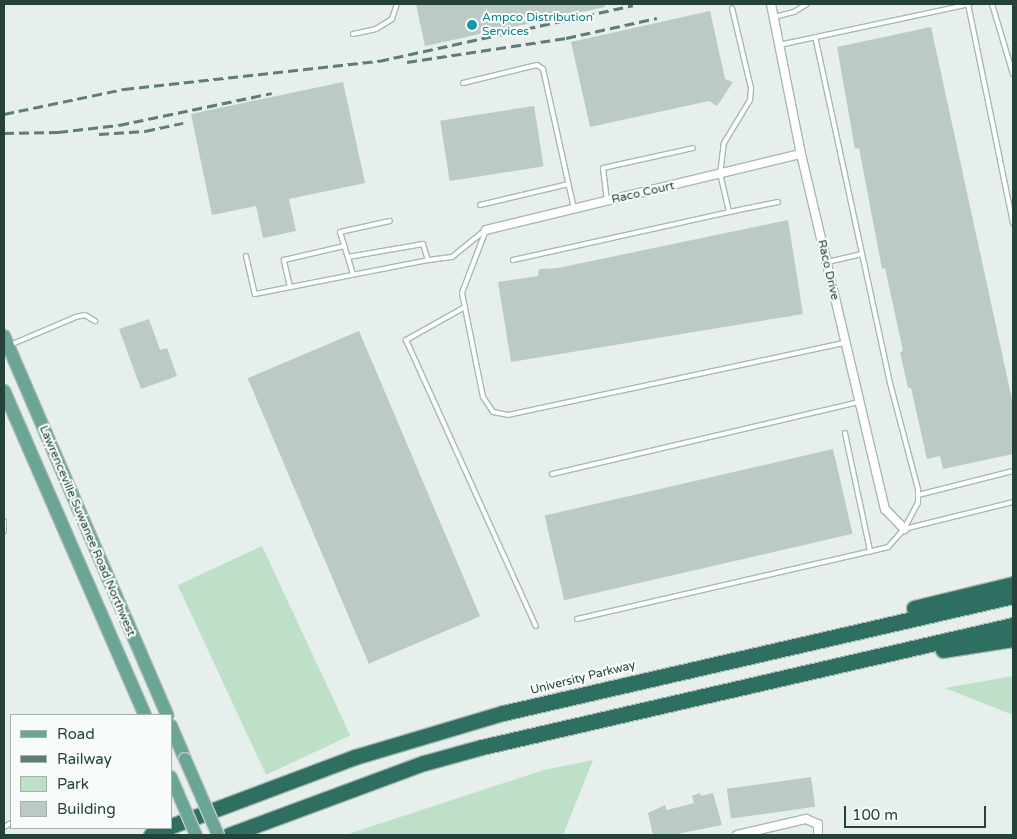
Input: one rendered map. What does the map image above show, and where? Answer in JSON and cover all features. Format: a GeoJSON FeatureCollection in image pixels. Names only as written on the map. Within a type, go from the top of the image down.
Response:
{"type":"FeatureCollection","features":[{"type":"Feature","properties":{"kind":"highway"},"geometry":{"type":"LineString","coordinates":[[788,646],[834,628],[1013,584]]}},
{"type":"Feature","properties":{"kind":"highway","name":"University Parkway"},"geometry":{"type":"LineString","coordinates":[[172,826],[308,773],[414,738],[503,713],[788,646],[1013,596]]}},
{"type":"Feature","properties":{"kind":"highway"},"geometry":{"type":"LineString","coordinates":[[230,835],[415,766],[482,747],[1013,625]]}},
{"type":"Feature","properties":{"kind":"highway"},"geometry":{"type":"LineString","coordinates":[[872,657],[1013,639]]}},
{"type":"Feature","properties":{"kind":"highway","name":"University Parkway"},"geometry":{"type":"LineString","coordinates":[[151,835],[165,829]]}},
{"type":"Feature","properties":{"kind":"main road","name":"Lawrenceville Suwanee Road Northwest"},"geometry":{"type":"LineString","coordinates":[[5,344],[166,714]]}},
{"type":"Feature","properties":{"kind":"main road","name":"Lawrenceville Suwanee Road Northwest"},"geometry":{"type":"LineString","coordinates":[[4,391],[145,714]]}},
{"type":"Feature","properties":{"kind":"main road"},"geometry":{"type":"LineString","coordinates":[[172,728],[218,835]]}},
{"type":"Feature","properties":{"kind":"main road"},"geometry":{"type":"LineString","coordinates":[[172,779],[196,835]]}},
{"type":"Feature","properties":{"kind":"street","name":"Raco Drive"},"geometry":{"type":"LineString","coordinates":[[771,4],[801,154],[885,509],[904,529]]}},
{"type":"Feature","properties":{"kind":"street","name":"Raco Court"},"geometry":{"type":"LineString","coordinates":[[486,230],[801,154]]}},
{"type":"Feature","properties":{"kind":"street"},"geometry":{"type":"LineString","coordinates":[[737,835],[806,819],[818,824],[818,835]]}},
{"type":"Feature","properties":{"kind":"lane"},"geometry":{"type":"LineString","coordinates":[[353,34],[376,29],[392,19],[397,4]]}},
{"type":"Feature","properties":{"kind":"lane"},"geometry":{"type":"LineString","coordinates":[[773,17],[794,12],[806,4]]}},
{"type":"Feature","properties":{"kind":"lane"},"geometry":{"type":"LineString","coordinates":[[779,46],[969,4],[1013,223]]}},
{"type":"Feature","properties":{"kind":"lane"},"geometry":{"type":"LineString","coordinates":[[992,4],[1013,74]]}},
{"type":"Feature","properties":{"kind":"lane"},"geometry":{"type":"LineString","coordinates":[[729,212],[720,174],[724,143],[750,100],[751,88],[732,8]]}},
{"type":"Feature","properties":{"kind":"lane"},"geometry":{"type":"LineString","coordinates":[[577,619],[888,547],[904,529],[918,504],[918,495],[861,254],[815,38]]}},
{"type":"Feature","properties":{"kind":"lane"},"geometry":{"type":"LineString","coordinates":[[463,83],[537,65],[543,70],[574,209]]}},
{"type":"Feature","properties":{"kind":"lane"},"geometry":{"type":"LineString","coordinates":[[607,201],[603,168],[694,148]]}},
{"type":"Feature","properties":{"kind":"lane"},"geometry":{"type":"LineString","coordinates":[[480,205],[569,184]]}},
{"type":"Feature","properties":{"kind":"lane"},"geometry":{"type":"LineString","coordinates":[[514,260],[778,202]]}},
{"type":"Feature","properties":{"kind":"lane"},"geometry":{"type":"LineString","coordinates":[[353,274],[340,232],[390,221]]}},
{"type":"Feature","properties":{"kind":"lane"},"geometry":{"type":"LineString","coordinates":[[246,256],[255,294],[353,274],[452,257],[486,230]]}},
{"type":"Feature","properties":{"kind":"lane"},"geometry":{"type":"LineString","coordinates":[[486,230],[462,293],[483,397],[492,412],[508,415],[845,343]]}},
{"type":"Feature","properties":{"kind":"lane"},"geometry":{"type":"LineString","coordinates":[[348,257],[423,244],[428,260]]}},
{"type":"Feature","properties":{"kind":"lane"},"geometry":{"type":"LineString","coordinates":[[290,287],[284,260],[344,246]]}},
{"type":"Feature","properties":{"kind":"lane"},"geometry":{"type":"LineString","coordinates":[[826,262],[861,254]]}},
{"type":"Feature","properties":{"kind":"lane"},"geometry":{"type":"LineString","coordinates":[[465,307],[406,340],[536,626]]}},
{"type":"Feature","properties":{"kind":"lane"},"geometry":{"type":"LineString","coordinates":[[5,344],[76,317],[85,315],[95,321]]}},
{"type":"Feature","properties":{"kind":"lane"},"geometry":{"type":"LineString","coordinates":[[552,474],[860,402]]}},
{"type":"Feature","properties":{"kind":"lane"},"geometry":{"type":"LineString","coordinates":[[845,433],[870,552]]}},
{"type":"Feature","properties":{"kind":"lane"},"geometry":{"type":"LineString","coordinates":[[918,495],[1013,471]]}},
{"type":"Feature","properties":{"kind":"lane"},"geometry":{"type":"LineString","coordinates":[[904,529],[1013,502]]}},
{"type":"Feature","properties":{"kind":"lane"},"geometry":{"type":"LineString","coordinates":[[4,521],[4,531]]}},
{"type":"Feature","properties":{"kind":"green space"},"geometry":{"type":"Polygon","coordinates":[[[262,546],[350,735],[266,775],[178,585],[262,546]]]}},
{"type":"Feature","properties":{"kind":"green space"},"geometry":{"type":"Polygon","coordinates":[[[1013,676],[1013,715],[945,688],[1013,676]]]}},
{"type":"Feature","properties":{"kind":"green space"},"geometry":{"type":"Polygon","coordinates":[[[593,760],[563,835],[345,835],[544,770],[593,760]]]}},
{"type":"Feature","properties":{"kind":"building","name":"Ampco Distribution Services"},"geometry":{"type":"Polygon","coordinates":[[[416,4],[605,4],[605,7],[425,46],[416,4]]]}},
{"type":"Feature","properties":{"kind":"building"},"geometry":{"type":"Polygon","coordinates":[[[710,11],[725,79],[733,82],[717,106],[709,101],[590,127],[571,42],[710,11]]]}},
{"type":"Feature","properties":{"kind":"building"},"geometry":{"type":"Polygon","coordinates":[[[931,27],[1013,404],[1013,454],[943,469],[940,456],[927,459],[911,388],[908,388],[900,352],[903,351],[885,268],[882,269],[859,148],[855,149],[837,47],[931,27]]]}},
{"type":"Feature","properties":{"kind":"building"},"geometry":{"type":"Polygon","coordinates":[[[343,82],[365,183],[289,199],[296,231],[263,238],[256,206],[212,215],[191,114],[343,82]]]}},
{"type":"Feature","properties":{"kind":"building"},"geometry":{"type":"Polygon","coordinates":[[[534,106],[544,166],[450,181],[440,121],[534,106]]]}},
{"type":"Feature","properties":{"kind":"building"},"geometry":{"type":"Polygon","coordinates":[[[788,220],[803,314],[511,362],[498,282],[538,276],[539,269],[558,268],[788,220]]]}},
{"type":"Feature","properties":{"kind":"building"},"geometry":{"type":"Polygon","coordinates":[[[149,319],[160,350],[167,348],[177,376],[141,389],[119,329],[149,319]]]}},
{"type":"Feature","properties":{"kind":"building"},"geometry":{"type":"Polygon","coordinates":[[[359,331],[480,616],[369,664],[248,378],[359,331]]]}},
{"type":"Feature","properties":{"kind":"building"},"geometry":{"type":"Polygon","coordinates":[[[833,449],[853,534],[564,600],[545,516],[833,449]]]}},
{"type":"Feature","properties":{"kind":"building"},"geometry":{"type":"Polygon","coordinates":[[[811,777],[815,807],[731,819],[727,789],[811,777]]]}},
{"type":"Feature","properties":{"kind":"building"},"geometry":{"type":"Polygon","coordinates":[[[700,793],[701,796],[713,793],[722,825],[672,835],[653,835],[648,813],[665,805],[667,810],[694,803],[692,796],[700,793]]]}},
{"type":"Feature","properties":{"kind":"railway"},"geometry":{"type":"LineString","coordinates":[[4,114],[124,89],[379,61],[633,5]]}},
{"type":"Feature","properties":{"kind":"railway"},"geometry":{"type":"LineString","coordinates":[[407,62],[566,38],[657,18]]}},
{"type":"Feature","properties":{"kind":"railway"},"geometry":{"type":"LineString","coordinates":[[4,133],[58,132],[119,125],[272,93]]}},
{"type":"Feature","properties":{"kind":"railway"},"geometry":{"type":"LineString","coordinates":[[99,134],[145,131],[183,123]]}},
{"type":"Feature","properties":{"kind":"place","name":"Ampco Distribution Services"},"geometry":{"type":"Point","coordinates":[472,25]}}]}
